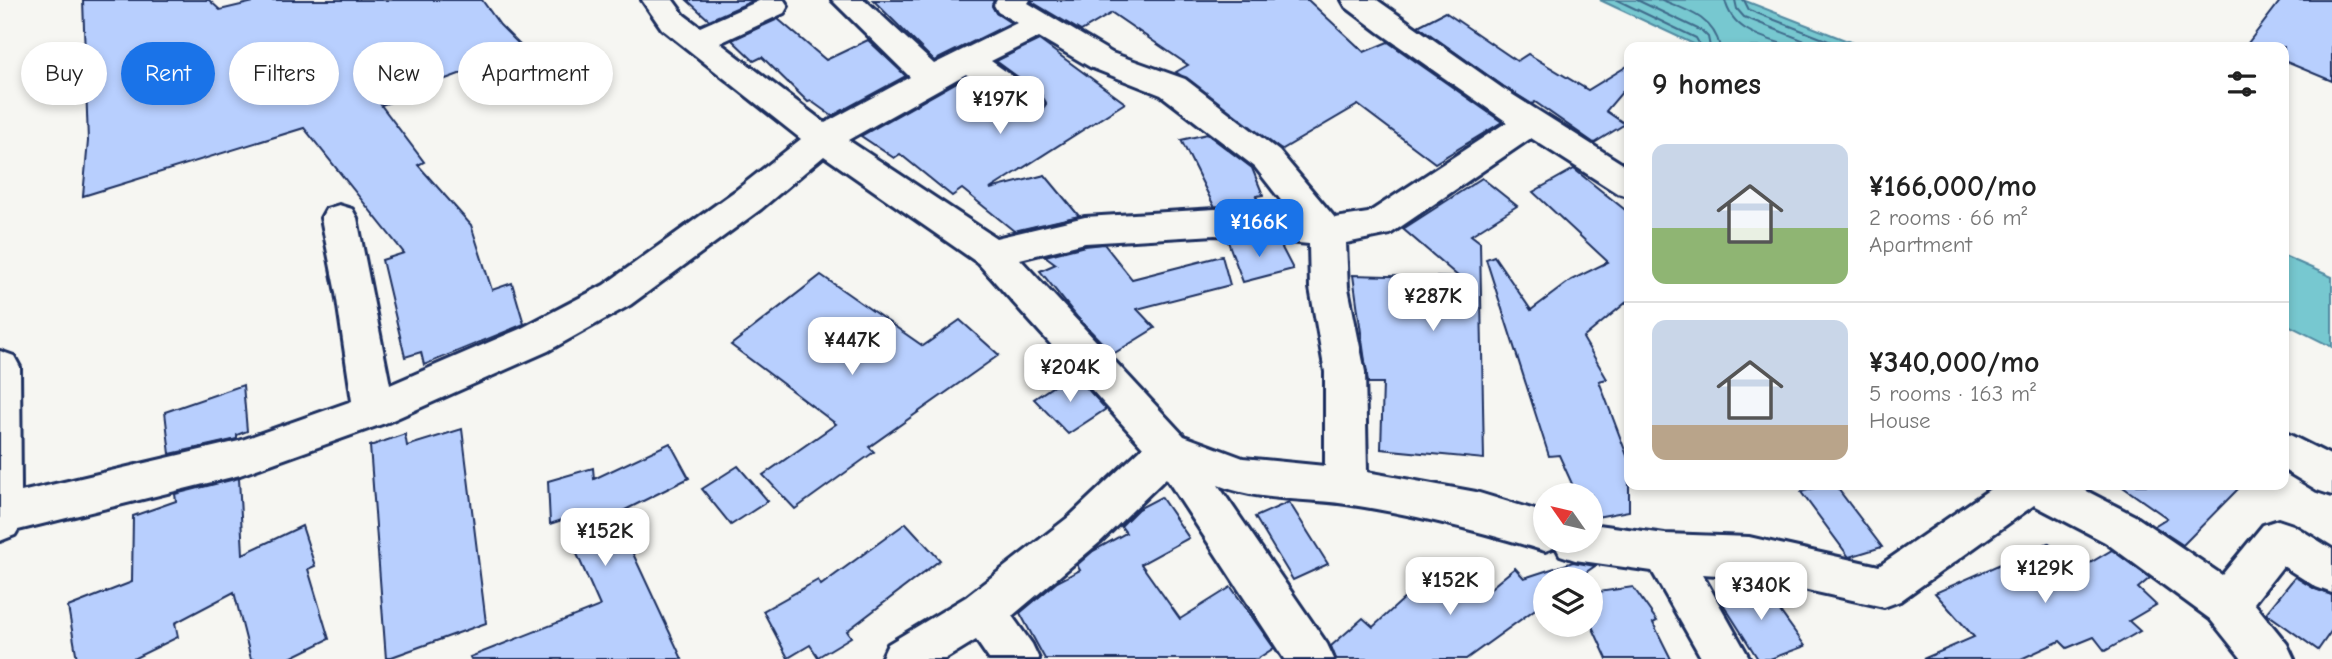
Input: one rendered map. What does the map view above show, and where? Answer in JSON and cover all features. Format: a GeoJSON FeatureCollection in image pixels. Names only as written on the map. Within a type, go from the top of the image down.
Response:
{"type":"FeatureCollection","features":[{"type":"Feature","properties":{"kind":"street"},"geometry":{"type":"LineString","coordinates":[[656,0],[673,22],[822,139],[990,253],[1169,448],[1311,659]]}},
{"type":"Feature","properties":{"kind":"street"},"geometry":{"type":"LineString","coordinates":[[847,0],[931,79]]}},
{"type":"Feature","properties":{"kind":"street"},"geometry":{"type":"LineString","coordinates":[[1357,0],[1415,45],[1624,181]]}},
{"type":"Feature","properties":{"kind":"street"},"geometry":{"type":"LineString","coordinates":[[696,41],[773,6]]}},
{"type":"Feature","properties":{"kind":"street"},"geometry":{"type":"LineString","coordinates":[[0,516],[240,457],[374,410],[534,340],[617,295],[748,200],[822,139],[968,60],[1028,12],[1101,60],[1173,88],[1266,159],[1327,233],[1329,288],[1345,372],[1346,486]]}},
{"type":"Feature","properties":{"kind":"street"},"geometry":{"type":"LineString","coordinates":[[968,60],[1027,103]]}},
{"type":"Feature","properties":{"kind":"street"},"geometry":{"type":"LineString","coordinates":[[990,253],[1098,229],[1215,222],[1327,233],[1377,225],[1530,122]]}},
{"type":"Feature","properties":{"kind":"street"},"geometry":{"type":"LineString","coordinates":[[339,218],[355,293],[374,410]]}},
{"type":"Feature","properties":{"kind":"street"},"geometry":{"type":"LineString","coordinates":[[0,368],[0,523]]}},
{"type":"Feature","properties":{"kind":"street"},"geometry":{"type":"LineString","coordinates":[[1169,448],[1241,476],[1346,486],[1476,511],[1533,528]]}},
{"type":"Feature","properties":{"kind":"street"},"geometry":{"type":"LineString","coordinates":[[904,659],[982,612],[1085,529],[1169,448]]}},
{"type":"Feature","properties":{"kind":"street"},"geometry":{"type":"LineString","coordinates":[[2289,452],[2332,477]]}},
{"type":"Feature","properties":{"kind":"street"},"geometry":{"type":"LineString","coordinates":[[1603,545],[1665,553],[1749,557],[1884,587],[2025,490]]}},
{"type":"Feature","properties":{"kind":"street"},"geometry":{"type":"LineString","coordinates":[[2042,490],[2120,529],[2226,604],[2271,659]]}},
{"type":"Feature","properties":{"kind":"street"},"geometry":{"type":"LineString","coordinates":[[2226,604],[2278,539],[2332,573]]}},
{"type":"Feature","properties":{"kind":"street"},"geometry":{"type":"LineString","coordinates":[[1665,553],[1727,659]]}},
{"type":"Feature","properties":{"kind":"street"},"geometry":{"type":"LineString","coordinates":[[982,612],[1016,659]]}},
{"type":"Feature","properties":{"kind":"water"},"geometry":{"type":"Polygon","coordinates":[[[1600,0],[1743,0],[1850,42],[1689,42],[1600,0]]]}},
{"type":"Feature","properties":{"kind":"water"},"geometry":{"type":"Polygon","coordinates":[[[2289,258],[2332,277],[2332,347],[2289,326],[2289,258]]]}},
{"type":"Feature","properties":{"kind":"building"},"geometry":{"type":"Polygon","coordinates":[[[83,0],[209,0],[220,10],[262,0],[482,0],[500,25],[517,42],[458,42],[458,74],[444,80],[444,42],[353,42],[353,105],[381,105],[424,162],[418,165],[471,225],[492,290],[512,283],[524,324],[424,365],[421,352],[405,357],[382,260],[404,253],[304,128],[83,196],[88,141],[87,105],[107,105],[107,42],[84,42],[83,0]]]}},
{"type":"Feature","properties":{"kind":"building"},"geometry":{"type":"Polygon","coordinates":[[[687,0],[755,0],[709,20],[687,0]]]}},
{"type":"Feature","properties":{"kind":"building"},"geometry":{"type":"Polygon","coordinates":[[[873,0],[994,0],[992,6],[996,13],[1011,23],[934,61],[873,0]]]}},
{"type":"Feature","properties":{"kind":"building"},"geometry":{"type":"Polygon","coordinates":[[[1308,0],[1364,52],[1388,42],[1502,122],[1435,163],[1358,105],[1281,150],[1176,72],[1188,65],[1112,13],[1081,31],[1032,2],[1308,0]]]}},
{"type":"Feature","properties":{"kind":"building"},"geometry":{"type":"Polygon","coordinates":[[[2281,0],[2332,0],[2332,81],[2289,63],[2289,42],[2249,42],[2281,0]]]}},
{"type":"Feature","properties":{"kind":"building"},"geometry":{"type":"Polygon","coordinates":[[[1445,12],[1517,61],[1528,54],[1588,90],[1624,68],[1624,90],[1606,111],[1624,125],[1594,143],[1535,102],[1532,104],[1503,86],[1418,26],[1445,12]]]}},
{"type":"Feature","properties":{"kind":"building"},"geometry":{"type":"Polygon","coordinates":[[[778,19],[826,60],[868,40],[906,76],[832,116],[811,101],[808,102],[762,57],[754,61],[732,40],[778,19]]]}},
{"type":"Feature","properties":{"kind":"building"},"geometry":{"type":"Polygon","coordinates":[[[1039,40],[1125,103],[990,189],[1045,175],[1079,216],[1014,231],[962,189],[952,196],[900,154],[894,158],[861,136],[966,77],[1009,109],[1029,115],[1039,114],[1046,104],[1041,94],[996,61],[1039,40]]]}},
{"type":"Feature","properties":{"kind":"building"},"geometry":{"type":"Polygon","coordinates":[[[1207,134],[1252,168],[1263,195],[1256,196],[1263,211],[1214,206],[1181,140],[1207,134]]]}},
{"type":"Feature","properties":{"kind":"building"},"geometry":{"type":"Polygon","coordinates":[[[1574,169],[1624,209],[1624,304],[1583,338],[1607,379],[1599,381],[1624,448],[1624,490],[1629,490],[1629,511],[1603,516],[1603,483],[1572,483],[1559,455],[1549,456],[1486,259],[1494,256],[1531,310],[1571,280],[1608,262],[1533,192],[1574,169]]]}},
{"type":"Feature","properties":{"kind":"building"},"geometry":{"type":"Polygon","coordinates":[[[1482,178],[1517,206],[1471,235],[1480,242],[1484,459],[1381,449],[1383,383],[1368,383],[1353,275],[1460,278],[1403,229],[1482,178]]]}},
{"type":"Feature","properties":{"kind":"building"},"geometry":{"type":"Polygon","coordinates":[[[1227,239],[1280,244],[1293,269],[1243,282],[1227,239]]]}},
{"type":"Feature","properties":{"kind":"building"},"geometry":{"type":"Polygon","coordinates":[[[1104,244],[1132,279],[1222,256],[1230,285],[1137,309],[1155,328],[1113,354],[1077,317],[1040,271],[1056,264],[1045,256],[1104,244]]]}},
{"type":"Feature","properties":{"kind":"building"},"geometry":{"type":"Polygon","coordinates":[[[821,275],[923,346],[960,320],[999,355],[869,447],[874,452],[795,509],[763,475],[836,424],[731,345],[821,275]]]}},
{"type":"Feature","properties":{"kind":"building"},"geometry":{"type":"Polygon","coordinates":[[[1073,373],[1106,409],[1068,434],[1034,399],[1073,373]]]}},
{"type":"Feature","properties":{"kind":"building"},"geometry":{"type":"Polygon","coordinates":[[[243,385],[247,431],[237,435],[237,439],[170,454],[165,412],[243,385]]]}},
{"type":"Feature","properties":{"kind":"building"},"geometry":{"type":"Polygon","coordinates":[[[462,429],[486,623],[386,659],[370,446],[405,434],[407,446],[462,429]]]}},
{"type":"Feature","properties":{"kind":"building"},"geometry":{"type":"Polygon","coordinates":[[[670,443],[689,478],[615,515],[682,659],[471,659],[470,657],[600,606],[562,520],[550,524],[548,481],[593,468],[594,479],[670,443]]]}},
{"type":"Feature","properties":{"kind":"building"},"geometry":{"type":"Polygon","coordinates":[[[738,466],[768,501],[731,525],[702,489],[738,466]]]}},
{"type":"Feature","properties":{"kind":"building"},"geometry":{"type":"Polygon","coordinates":[[[239,478],[243,554],[302,526],[315,566],[308,569],[329,639],[288,659],[251,659],[234,592],[175,623],[178,637],[133,659],[77,659],[68,607],[132,582],[133,516],[176,501],[175,494],[239,478]]]}},
{"type":"Feature","properties":{"kind":"building"},"geometry":{"type":"Polygon","coordinates":[[[1839,490],[1882,547],[1849,557],[1801,492],[1839,490]]]}},
{"type":"Feature","properties":{"kind":"building"},"geometry":{"type":"Polygon","coordinates":[[[2127,490],[2237,490],[2183,545],[2154,526],[2167,518],[2127,490]]]}},
{"type":"Feature","properties":{"kind":"building"},"geometry":{"type":"Polygon","coordinates":[[[1161,497],[1189,538],[1141,564],[1180,619],[1231,587],[1274,648],[1257,659],[1045,659],[1020,613],[1057,582],[1080,570],[1077,565],[1093,551],[1126,533],[1121,526],[1138,509],[1161,497]]]}},
{"type":"Feature","properties":{"kind":"building"},"geometry":{"type":"Polygon","coordinates":[[[1289,502],[1328,564],[1293,580],[1255,517],[1289,502]]]}},
{"type":"Feature","properties":{"kind":"building"},"geometry":{"type":"Polygon","coordinates":[[[906,523],[940,560],[847,631],[851,637],[818,657],[810,645],[788,658],[763,611],[818,580],[821,585],[906,523]]]}},
{"type":"Feature","properties":{"kind":"building"},"geometry":{"type":"Polygon","coordinates":[[[2048,543],[2078,570],[2112,550],[2150,578],[2138,588],[2156,605],[2129,621],[2140,631],[2105,651],[2094,637],[2067,648],[2060,641],[2021,659],[1923,659],[1974,637],[1935,593],[2048,543]]]}},
{"type":"Feature","properties":{"kind":"building"},"geometry":{"type":"Polygon","coordinates":[[[1573,562],[1595,566],[1594,567],[1558,567],[1573,562]]]}},
{"type":"Feature","properties":{"kind":"building"},"geometry":{"type":"Polygon","coordinates":[[[1442,564],[1481,596],[1515,568],[1524,578],[1533,575],[1533,611],[1466,659],[1336,659],[1331,646],[1363,618],[1373,627],[1442,564]]]}},
{"type":"Feature","properties":{"kind":"building"},"geometry":{"type":"Polygon","coordinates":[[[2295,577],[2332,595],[2332,630],[2318,650],[2266,613],[2295,577]]]}},
{"type":"Feature","properties":{"kind":"building"},"geometry":{"type":"Polygon","coordinates":[[[1757,581],[1805,646],[1770,659],[1758,659],[1718,596],[1757,581]]]}},
{"type":"Feature","properties":{"kind":"building"},"geometry":{"type":"Polygon","coordinates":[[[1633,587],[1657,621],[1653,623],[1671,659],[1607,659],[1597,637],[1603,637],[1603,591],[1633,587]]]}}]}
